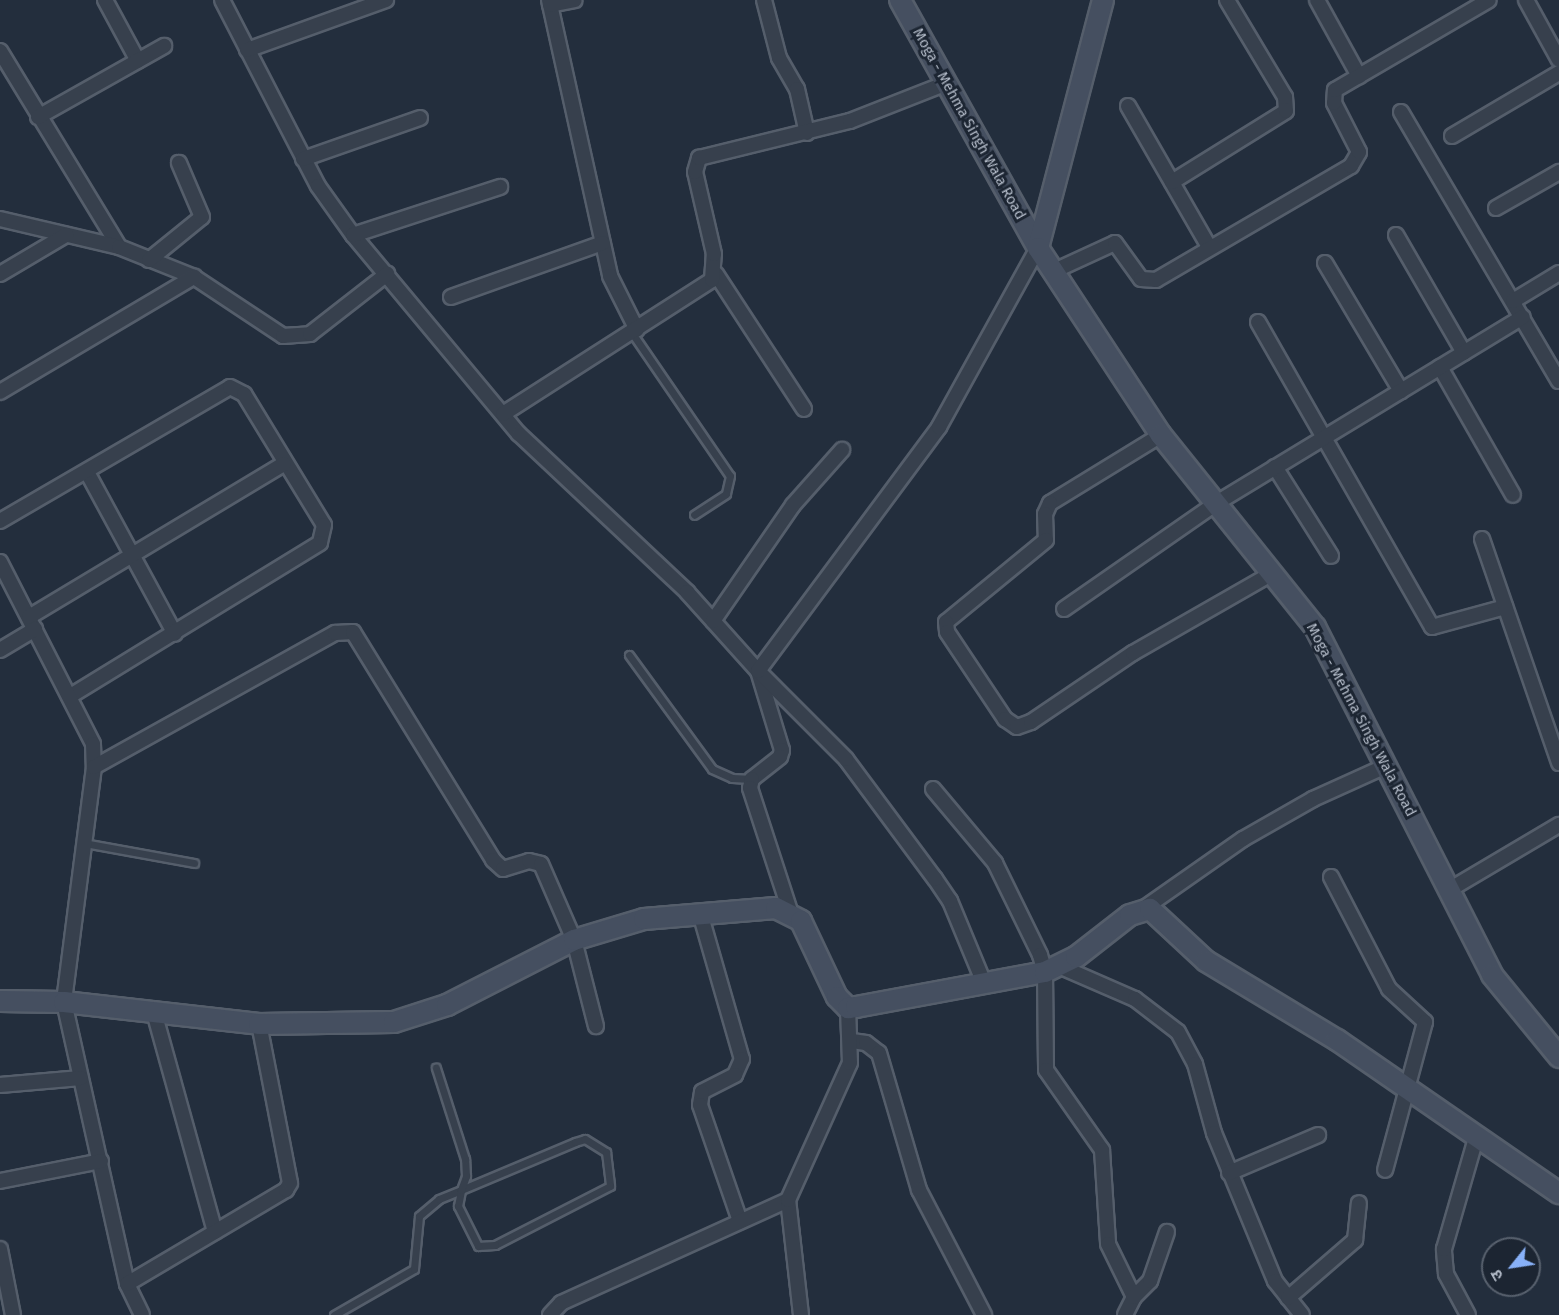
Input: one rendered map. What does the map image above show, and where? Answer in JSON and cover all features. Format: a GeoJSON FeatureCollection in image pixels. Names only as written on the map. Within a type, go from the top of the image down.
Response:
{"type":"FeatureCollection","features":[{"type":"Feature","properties":{"kind":"street"},"geometry":{"type":"LineString","coordinates":[[105,0],[138,61]]}},
{"type":"Feature","properties":{"kind":"street"},"geometry":{"type":"LineString","coordinates":[[222,0],[303,159],[353,235],[387,273],[502,414],[713,621],[758,671],[846,759],[950,901],[984,983]]}},
{"type":"Feature","properties":{"kind":"street"},"geometry":{"type":"LineString","coordinates":[[246,50],[386,0]]}},
{"type":"Feature","properties":{"kind":"street"},"geometry":{"type":"LineString","coordinates":[[574,0],[549,3],[603,243],[616,292],[635,332]]}},
{"type":"Feature","properties":{"kind":"street"},"geometry":{"type":"LineString","coordinates":[[764,0],[779,58],[797,89],[807,133]]}},
{"type":"Feature","properties":{"kind":"street","name":"Moga - Mehma Singh Wala Road"},"geometry":{"type":"LineString","coordinates":[[900,0],[1038,248],[1161,435],[1315,627],[1492,975],[1559,1057]]}},
{"type":"Feature","properties":{"kind":"street","name":"Moga - Mehma Singh Wala Road"},"geometry":{"type":"LineString","coordinates":[[1038,248],[1103,0]]}},
{"type":"Feature","properties":{"kind":"street"},"geometry":{"type":"LineString","coordinates":[[1172,182],[1283,116],[1288,105],[1227,0]]}},
{"type":"Feature","properties":{"kind":"street"},"geometry":{"type":"LineString","coordinates":[[1317,0],[1359,76]]}},
{"type":"Feature","properties":{"kind":"street"},"geometry":{"type":"LineString","coordinates":[[1054,271],[1115,243],[1141,279],[1151,281],[1356,162],[1357,144],[1333,94],[1359,76],[1489,0]]}},
{"type":"Feature","properties":{"kind":"street"},"geometry":{"type":"LineString","coordinates":[[1526,0],[1559,60]]}},
{"type":"Feature","properties":{"kind":"street"},"geometry":{"type":"LineString","coordinates":[[38,117],[165,46]]}},
{"type":"Feature","properties":{"kind":"street"},"geometry":{"type":"LineString","coordinates":[[0,51],[119,247]]}},
{"type":"Feature","properties":{"kind":"street"},"geometry":{"type":"LineString","coordinates":[[1452,136],[1559,73]]}},
{"type":"Feature","properties":{"kind":"street"},"geometry":{"type":"LineString","coordinates":[[804,409],[716,274],[694,163],[709,154],[807,133],[874,113],[947,82]]}},
{"type":"Feature","properties":{"kind":"street"},"geometry":{"type":"LineString","coordinates":[[1128,106],[1209,247]]}},
{"type":"Feature","properties":{"kind":"street"},"geometry":{"type":"LineString","coordinates":[[1401,112],[1559,381]]}},
{"type":"Feature","properties":{"kind":"street"},"geometry":{"type":"LineString","coordinates":[[303,159],[420,118]]}},
{"type":"Feature","properties":{"kind":"street"},"geometry":{"type":"LineString","coordinates":[[149,260],[202,217],[179,163]]}},
{"type":"Feature","properties":{"kind":"street"},"geometry":{"type":"LineString","coordinates":[[1496,208],[1559,172]]}},
{"type":"Feature","properties":{"kind":"street"},"geometry":{"type":"LineString","coordinates":[[353,235],[500,187]]}},
{"type":"Feature","properties":{"kind":"street"},"geometry":{"type":"LineString","coordinates":[[0,219],[119,247],[194,277],[272,331],[298,338],[310,334],[387,273]]}},
{"type":"Feature","properties":{"kind":"street"},"geometry":{"type":"LineString","coordinates":[[0,274],[66,235]]}},
{"type":"Feature","properties":{"kind":"street"},"geometry":{"type":"LineString","coordinates":[[1396,235],[1464,353]]}},
{"type":"Feature","properties":{"kind":"street"},"geometry":{"type":"LineString","coordinates":[[451,297],[603,243]]}},
{"type":"Feature","properties":{"kind":"street"},"geometry":{"type":"LineString","coordinates":[[758,671],[939,427],[1038,248]]}},
{"type":"Feature","properties":{"kind":"street"},"geometry":{"type":"LineString","coordinates":[[1325,263],[1401,391]]}},
{"type":"Feature","properties":{"kind":"street"},"geometry":{"type":"LineString","coordinates":[[1513,301],[1559,273]]}},
{"type":"Feature","properties":{"kind":"street"},"geometry":{"type":"LineString","coordinates":[[502,414],[635,332],[716,274]]}},
{"type":"Feature","properties":{"kind":"street"},"geometry":{"type":"LineString","coordinates":[[0,392],[194,277]]}},
{"type":"Feature","properties":{"kind":"street"},"geometry":{"type":"LineString","coordinates":[[1064,609],[1215,504],[1523,317]]}},
{"type":"Feature","properties":{"kind":"street"},"geometry":{"type":"LineString","coordinates":[[1257,322],[1432,627],[1505,607]]}},
{"type":"Feature","properties":{"kind":"street"},"geometry":{"type":"LineString","coordinates":[[1440,367],[1513,495]]}},
{"type":"Feature","properties":{"kind":"street"},"geometry":{"type":"LineString","coordinates":[[0,521],[230,387],[244,394],[284,464],[324,525],[324,540],[175,634],[69,697]]}},
{"type":"Feature","properties":{"kind":"street"},"geometry":{"type":"LineString","coordinates":[[1161,435],[1050,503],[1045,514],[1046,540],[946,622],[947,632],[1005,719],[1017,727],[1031,722],[1133,653],[1271,574]]}},
{"type":"Feature","properties":{"kind":"street"},"geometry":{"type":"LineString","coordinates":[[713,621],[793,505],[842,450]]}},
{"type":"Feature","properties":{"kind":"street"},"geometry":{"type":"LineString","coordinates":[[0,650],[32,623],[132,556],[284,464]]}},
{"type":"Feature","properties":{"kind":"street"},"geometry":{"type":"LineString","coordinates":[[1275,467],[1331,556]]}},
{"type":"Feature","properties":{"kind":"street"},"geometry":{"type":"LineString","coordinates":[[87,472],[175,634]]}},
{"type":"Feature","properties":{"kind":"street"},"geometry":{"type":"LineString","coordinates":[[1482,539],[1559,763]]}},
{"type":"Feature","properties":{"kind":"street"},"geometry":{"type":"LineString","coordinates":[[0,562],[93,744],[94,767],[64,1002],[127,1284],[142,1315]]}},
{"type":"Feature","properties":{"kind":"street"},"geometry":{"type":"LineString","coordinates":[[94,767],[348,630],[371,656],[493,860],[503,869],[529,861],[541,864],[574,940],[596,1026]]}},
{"type":"Feature","properties":{"kind":"street"},"geometry":{"type":"LineString","coordinates":[[758,671],[782,750],[780,757],[752,779],[750,788],[790,911],[805,926],[837,997],[848,1008],[852,1041],[847,1073],[788,1200],[801,1315]]}},
{"type":"Feature","properties":{"kind":"street"},"geometry":{"type":"LineString","coordinates":[[848,1008],[1052,969],[1243,839],[1313,799],[1386,766]]}},
{"type":"Feature","properties":{"kind":"street"},"geometry":{"type":"LineString","coordinates":[[933,789],[995,863],[1052,969],[1046,1070],[1102,1150],[1108,1244],[1134,1297]]}},
{"type":"Feature","properties":{"kind":"street"},"geometry":{"type":"LineString","coordinates":[[1449,890],[1559,825]]}},
{"type":"Feature","properties":{"kind":"street"},"geometry":{"type":"LineString","coordinates":[[1331,877],[1389,989],[1425,1022],[1385,1170]]}},
{"type":"Feature","properties":{"kind":"street"},"geometry":{"type":"LineString","coordinates":[[0,1001],[64,1002],[259,1024],[410,1020],[574,940],[644,919],[776,908],[790,911]]}},
{"type":"Feature","properties":{"kind":"street"},"geometry":{"type":"LineString","coordinates":[[1143,909],[1150,909],[1185,945],[1242,986],[1337,1040],[1559,1192]]}},
{"type":"Feature","properties":{"kind":"street"},"geometry":{"type":"LineString","coordinates":[[700,913],[742,1059],[735,1075],[702,1092],[700,1105],[740,1221]]}},
{"type":"Feature","properties":{"kind":"street"},"geometry":{"type":"LineString","coordinates":[[1052,969],[1135,999],[1178,1032],[1195,1064],[1229,1173],[1275,1281],[1302,1315]]}},
{"type":"Feature","properties":{"kind":"street"},"geometry":{"type":"LineString","coordinates":[[154,1012],[215,1232]]}},
{"type":"Feature","properties":{"kind":"street"},"geometry":{"type":"LineString","coordinates":[[127,1284],[286,1190],[290,1183],[259,1024]]}},
{"type":"Feature","properties":{"kind":"street"},"geometry":{"type":"LineString","coordinates":[[852,1041],[867,1043],[879,1053],[919,1190],[984,1315]]}},
{"type":"Feature","properties":{"kind":"street"},"geometry":{"type":"LineString","coordinates":[[0,1085],[81,1078]]}},
{"type":"Feature","properties":{"kind":"street"},"geometry":{"type":"LineString","coordinates":[[1229,1173],[1318,1135]]}},
{"type":"Feature","properties":{"kind":"street"},"geometry":{"type":"LineString","coordinates":[[1468,1315],[1446,1274],[1444,1249],[1477,1135]]}},
{"type":"Feature","properties":{"kind":"street"},"geometry":{"type":"LineString","coordinates":[[0,1181],[101,1161]]}},
{"type":"Feature","properties":{"kind":"street"},"geometry":{"type":"LineString","coordinates":[[550,1315],[561,1303],[788,1200]]}},
{"type":"Feature","properties":{"kind":"street"},"geometry":{"type":"LineString","coordinates":[[1288,1298],[1355,1240],[1359,1203]]}},
{"type":"Feature","properties":{"kind":"street"},"geometry":{"type":"LineString","coordinates":[[1125,1315],[1134,1297],[1150,1281],[1167,1232]]}},
{"type":"Feature","properties":{"kind":"street"},"geometry":{"type":"LineString","coordinates":[[0,1249],[14,1315]]}},
{"type":"Feature","properties":{"kind":"lane"},"geometry":{"type":"LineString","coordinates":[[635,332],[730,476],[726,494],[694,515]]}},
{"type":"Feature","properties":{"kind":"lane"},"geometry":{"type":"LineString","coordinates":[[629,655],[712,769],[732,778],[752,779]]}},
{"type":"Feature","properties":{"kind":"lane"},"geometry":{"type":"LineString","coordinates":[[84,843],[194,863]]}},
{"type":"Feature","properties":{"kind":"lane"},"geometry":{"type":"LineString","coordinates":[[334,1315],[414,1269],[419,1216],[461,1190],[585,1139],[600,1144],[611,1164],[612,1178],[605,1191],[486,1247],[478,1246],[466,1227],[458,1206],[461,1190],[465,1159],[436,1068]]}}]}
